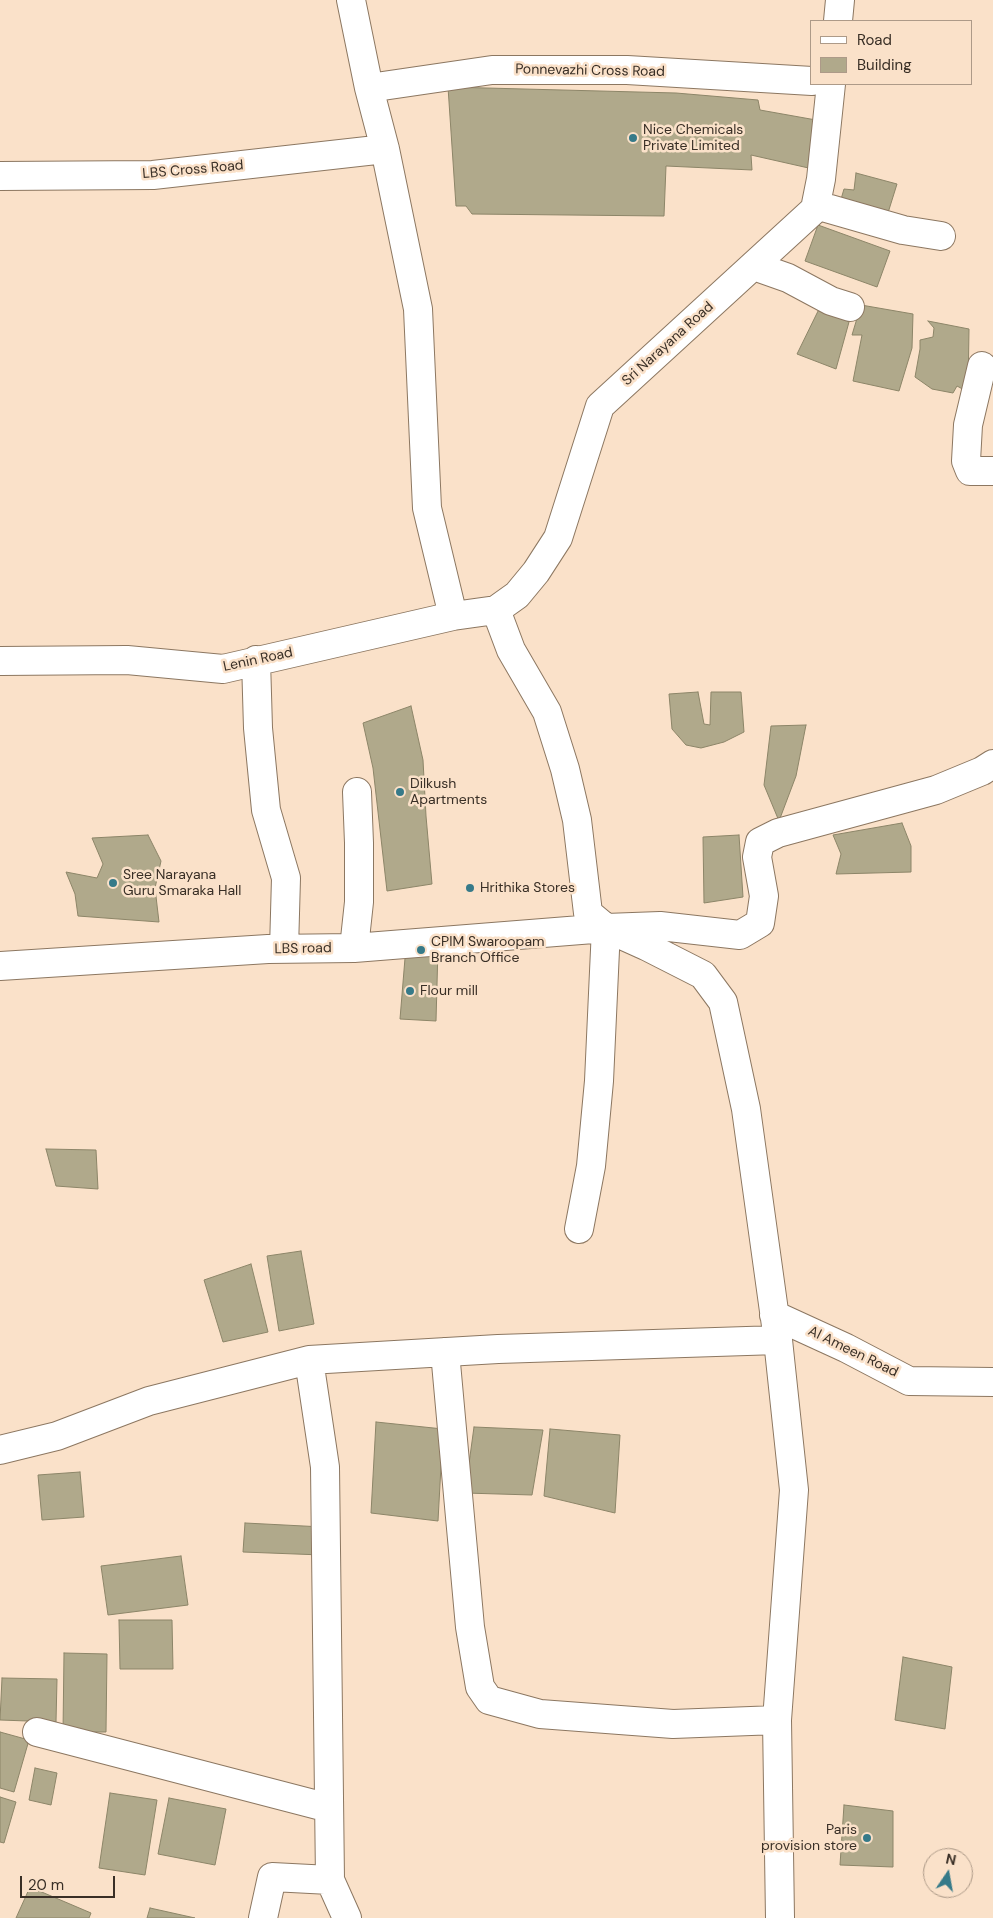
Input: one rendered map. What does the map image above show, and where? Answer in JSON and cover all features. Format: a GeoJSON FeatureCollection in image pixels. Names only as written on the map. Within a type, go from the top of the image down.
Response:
{"type":"FeatureCollection","features":[{"type":"Feature","properties":{"kind":"street"},"geometry":{"type":"LineString","coordinates":[[351,0],[369,88],[385,149],[418,309],[427,508],[452,616]]}},
{"type":"Feature","properties":{"kind":"street"},"geometry":{"type":"LineString","coordinates":[[838,20],[840,0]]}},
{"type":"Feature","properties":{"kind":"street","name":"Ponnevazhi Cross Road"},"geometry":{"type":"LineString","coordinates":[[369,88],[492,70],[627,70],[810,81]]}},
{"type":"Feature","properties":{"kind":"street"},"geometry":{"type":"LineString","coordinates":[[832,85],[816,205],[903,230],[941,236]]}},
{"type":"Feature","properties":{"kind":"street","name":"LBS Cross Road"},"geometry":{"type":"LineString","coordinates":[[0,176],[153,176],[385,149]]}},
{"type":"Feature","properties":{"kind":"street","name":"Sri Narayana Road"},"geometry":{"type":"LineString","coordinates":[[496,610],[518,595],[536,572],[558,538],[600,406],[754,266],[815,209],[816,205]]}},
{"type":"Feature","properties":{"kind":"street"},"geometry":{"type":"LineString","coordinates":[[754,266],[788,278],[831,300],[850,307]]}},
{"type":"Feature","properties":{"kind":"street"},"geometry":{"type":"LineString","coordinates":[[982,366],[968,425],[966,461],[970,471],[993,471]]}},
{"type":"Feature","properties":{"kind":"street"},"geometry":{"type":"LineString","coordinates":[[496,610],[511,650],[547,712],[565,769],[577,820],[588,913],[606,928],[703,975],[723,1002],[746,1109],[776,1327],[794,1490],[778,1720],[780,1918]]}},
{"type":"Feature","properties":{"kind":"street","name":"Lenin Road"},"geometry":{"type":"LineString","coordinates":[[0,661],[128,660],[223,670],[256,660],[452,616],[496,610]]}},
{"type":"Feature","properties":{"kind":"street"},"geometry":{"type":"LineString","coordinates":[[256,660],[258,728],[266,810],[286,878],[284,949]]}},
{"type":"Feature","properties":{"kind":"street","name":"LBS road"},"geometry":{"type":"LineString","coordinates":[[0,966],[284,949],[354,948],[606,928],[660,926],[740,935],[760,923],[764,896],[757,857],[760,842],[778,833],[936,790],[982,771],[993,764]]}},
{"type":"Feature","properties":{"kind":"street"},"geometry":{"type":"LineString","coordinates":[[354,948],[359,902],[357,792]]}},
{"type":"Feature","properties":{"kind":"street"},"geometry":{"type":"LineString","coordinates":[[579,1229],[591,1166],[599,1081],[606,928]]}},
{"type":"Feature","properties":{"kind":"street"},"geometry":{"type":"LineString","coordinates":[[0,1450],[58,1436],[149,1401],[309,1360],[445,1352],[776,1327]]}},
{"type":"Feature","properties":{"kind":"street","name":"Al Ameen Road"},"geometry":{"type":"LineString","coordinates":[[776,1327],[846,1348],[909,1380],[993,1382]]}},
{"type":"Feature","properties":{"kind":"street"},"geometry":{"type":"LineString","coordinates":[[445,1352],[470,1627],[480,1687],[489,1700],[540,1714],[673,1724],[778,1720]]}},
{"type":"Feature","properties":{"kind":"street"},"geometry":{"type":"LineString","coordinates":[[309,1360],[324,1467],[330,1880],[346,1918]]}},
{"type":"Feature","properties":{"kind":"street"},"geometry":{"type":"LineString","coordinates":[[37,1732],[329,1808]]}},
{"type":"Feature","properties":{"kind":"street"},"geometry":{"type":"LineString","coordinates":[[264,1918],[272,1877],[330,1880]]}},
{"type":"Feature","properties":{"kind":"building","name":"Nice Chemicals Private Limited"},"geometry":{"type":"Polygon","coordinates":[[[448,87],[676,93],[758,100],[760,110],[816,120],[813,169],[751,155],[752,170],[666,166],[664,216],[472,214],[466,206],[456,206],[448,87]]]}},
{"type":"Feature","properties":{"kind":"building"},"geometry":{"type":"Polygon","coordinates":[[[856,173],[897,184],[887,216],[839,206],[844,189],[854,190],[856,173]]]}},
{"type":"Feature","properties":{"kind":"building"},"geometry":{"type":"Polygon","coordinates":[[[818,225],[890,251],[877,287],[805,261],[818,225]]]}},
{"type":"Feature","properties":{"kind":"building"},"geometry":{"type":"Polygon","coordinates":[[[821,305],[849,322],[836,369],[797,354],[821,305]]]}},
{"type":"Feature","properties":{"kind":"building"},"geometry":{"type":"Polygon","coordinates":[[[861,305],[913,314],[912,348],[899,391],[853,381],[862,335],[852,335],[861,305]]]}},
{"type":"Feature","properties":{"kind":"building"},"geometry":{"type":"Polygon","coordinates":[[[928,321],[969,329],[968,392],[957,386],[953,393],[932,389],[915,377],[920,340],[933,337],[934,328],[928,321]]]}},
{"type":"Feature","properties":{"kind":"building"},"geometry":{"type":"Polygon","coordinates":[[[698,692],[704,724],[710,725],[711,692],[741,692],[744,732],[724,742],[701,748],[686,745],[672,729],[669,694],[698,692]]]}},
{"type":"Feature","properties":{"kind":"building","name":"Dilkush Apartments"},"geometry":{"type":"Polygon","coordinates":[[[411,706],[423,760],[432,884],[387,891],[373,768],[363,723],[411,706]]]}},
{"type":"Feature","properties":{"kind":"building"},"geometry":{"type":"Polygon","coordinates":[[[806,725],[796,776],[779,821],[764,785],[771,726],[806,725]]]}},
{"type":"Feature","properties":{"kind":"building"},"geometry":{"type":"Polygon","coordinates":[[[902,823],[911,846],[911,872],[836,874],[841,854],[833,835],[902,823]]]}},
{"type":"Feature","properties":{"kind":"building","name":"Sree Narayana Guru Smaraka Hall"},"geometry":{"type":"Polygon","coordinates":[[[148,835],[161,861],[155,888],[159,922],[78,916],[75,894],[66,872],[97,878],[103,864],[92,838],[148,835]]]}},
{"type":"Feature","properties":{"kind":"building"},"geometry":{"type":"Polygon","coordinates":[[[739,835],[743,897],[704,903],[703,837],[739,835]]]}},
{"type":"Feature","properties":{"kind":"building"},"geometry":{"type":"Polygon","coordinates":[[[406,946],[438,948],[436,1021],[400,1019],[406,946]]]}},
{"type":"Feature","properties":{"kind":"building"},"geometry":{"type":"Polygon","coordinates":[[[46,1149],[96,1150],[98,1189],[56,1186],[46,1149]]]}},
{"type":"Feature","properties":{"kind":"building"},"geometry":{"type":"Polygon","coordinates":[[[301,1251],[314,1324],[279,1331],[267,1256],[301,1251]]]}},
{"type":"Feature","properties":{"kind":"building"},"geometry":{"type":"Polygon","coordinates":[[[251,1264],[268,1332],[223,1342],[204,1280],[251,1264]]]}},
{"type":"Feature","properties":{"kind":"building"},"geometry":{"type":"Polygon","coordinates":[[[376,1422],[443,1429],[438,1521],[371,1513],[376,1422]]]}},
{"type":"Feature","properties":{"kind":"building"},"geometry":{"type":"Polygon","coordinates":[[[474,1427],[543,1430],[532,1495],[465,1493],[474,1427]]]}},
{"type":"Feature","properties":{"kind":"building"},"geometry":{"type":"Polygon","coordinates":[[[550,1429],[620,1435],[615,1513],[544,1496],[550,1429]]]}},
{"type":"Feature","properties":{"kind":"building"},"geometry":{"type":"Polygon","coordinates":[[[80,1472],[84,1517],[42,1520],[38,1475],[80,1472]]]}},
{"type":"Feature","properties":{"kind":"building"},"geometry":{"type":"Polygon","coordinates":[[[245,1523],[323,1527],[322,1555],[243,1552],[245,1523]]]}},
{"type":"Feature","properties":{"kind":"building"},"geometry":{"type":"Polygon","coordinates":[[[181,1556],[188,1605],[108,1615],[101,1566],[181,1556]]]}},
{"type":"Feature","properties":{"kind":"building"},"geometry":{"type":"Polygon","coordinates":[[[119,1620],[172,1620],[173,1669],[120,1669],[119,1620]]]}},
{"type":"Feature","properties":{"kind":"building"},"geometry":{"type":"Polygon","coordinates":[[[64,1653],[107,1654],[106,1732],[63,1732],[64,1653]]]}},
{"type":"Feature","properties":{"kind":"building"},"geometry":{"type":"Polygon","coordinates":[[[903,1657],[952,1667],[945,1729],[895,1720],[903,1657]]]}},
{"type":"Feature","properties":{"kind":"building"},"geometry":{"type":"Polygon","coordinates":[[[2,1678],[57,1679],[56,1722],[0,1720],[2,1678]]]}},
{"type":"Feature","properties":{"kind":"building"},"geometry":{"type":"Polygon","coordinates":[[[0,1732],[29,1740],[14,1792],[0,1788],[0,1732]]]}},
{"type":"Feature","properties":{"kind":"building"},"geometry":{"type":"Polygon","coordinates":[[[35,1768],[57,1773],[51,1805],[29,1800],[35,1768]]]}},
{"type":"Feature","properties":{"kind":"building"},"geometry":{"type":"Polygon","coordinates":[[[110,1793],[157,1800],[145,1875],[99,1868],[110,1793]]]}},
{"type":"Feature","properties":{"kind":"building"},"geometry":{"type":"Polygon","coordinates":[[[0,1797],[16,1802],[4,1843],[0,1842],[0,1797]]]}},
{"type":"Feature","properties":{"kind":"building"},"geometry":{"type":"Polygon","coordinates":[[[169,1798],[226,1809],[215,1865],[158,1854],[169,1798]]]}},
{"type":"Feature","properties":{"kind":"building","name":"Paris provision store"},"geometry":{"type":"Polygon","coordinates":[[[844,1805],[893,1811],[893,1867],[840,1865],[844,1805]]]}},
{"type":"Feature","properties":{"kind":"building"},"geometry":{"type":"Polygon","coordinates":[[[30,1887],[91,1913],[89,1918],[16,1918],[30,1887]]]}},
{"type":"Feature","properties":{"kind":"building"},"geometry":{"type":"Polygon","coordinates":[[[150,1908],[195,1918],[147,1918],[150,1908]]]}},
{"type":"Feature","properties":{"kind":"place","name":"Nice Chemicals Private Limited"},"geometry":{"type":"Point","coordinates":[633,138]}},
{"type":"Feature","properties":{"kind":"place","name":"Dilkush Apartments"},"geometry":{"type":"Point","coordinates":[400,792]}},
{"type":"Feature","properties":{"kind":"place","name":"Sree Narayana Guru Smaraka Hall"},"geometry":{"type":"Point","coordinates":[113,883]}},
{"type":"Feature","properties":{"kind":"place","name":"Hrithika Stores"},"geometry":{"type":"Point","coordinates":[470,888]}},
{"type":"Feature","properties":{"kind":"place","name":"CPIM Swaroopam Branch Office"},"geometry":{"type":"Point","coordinates":[421,950]}},
{"type":"Feature","properties":{"kind":"place","name":"Flour mill"},"geometry":{"type":"Point","coordinates":[410,991]}},
{"type":"Feature","properties":{"kind":"place","name":"Paris provision store"},"geometry":{"type":"Point","coordinates":[867,1838]}}]}
